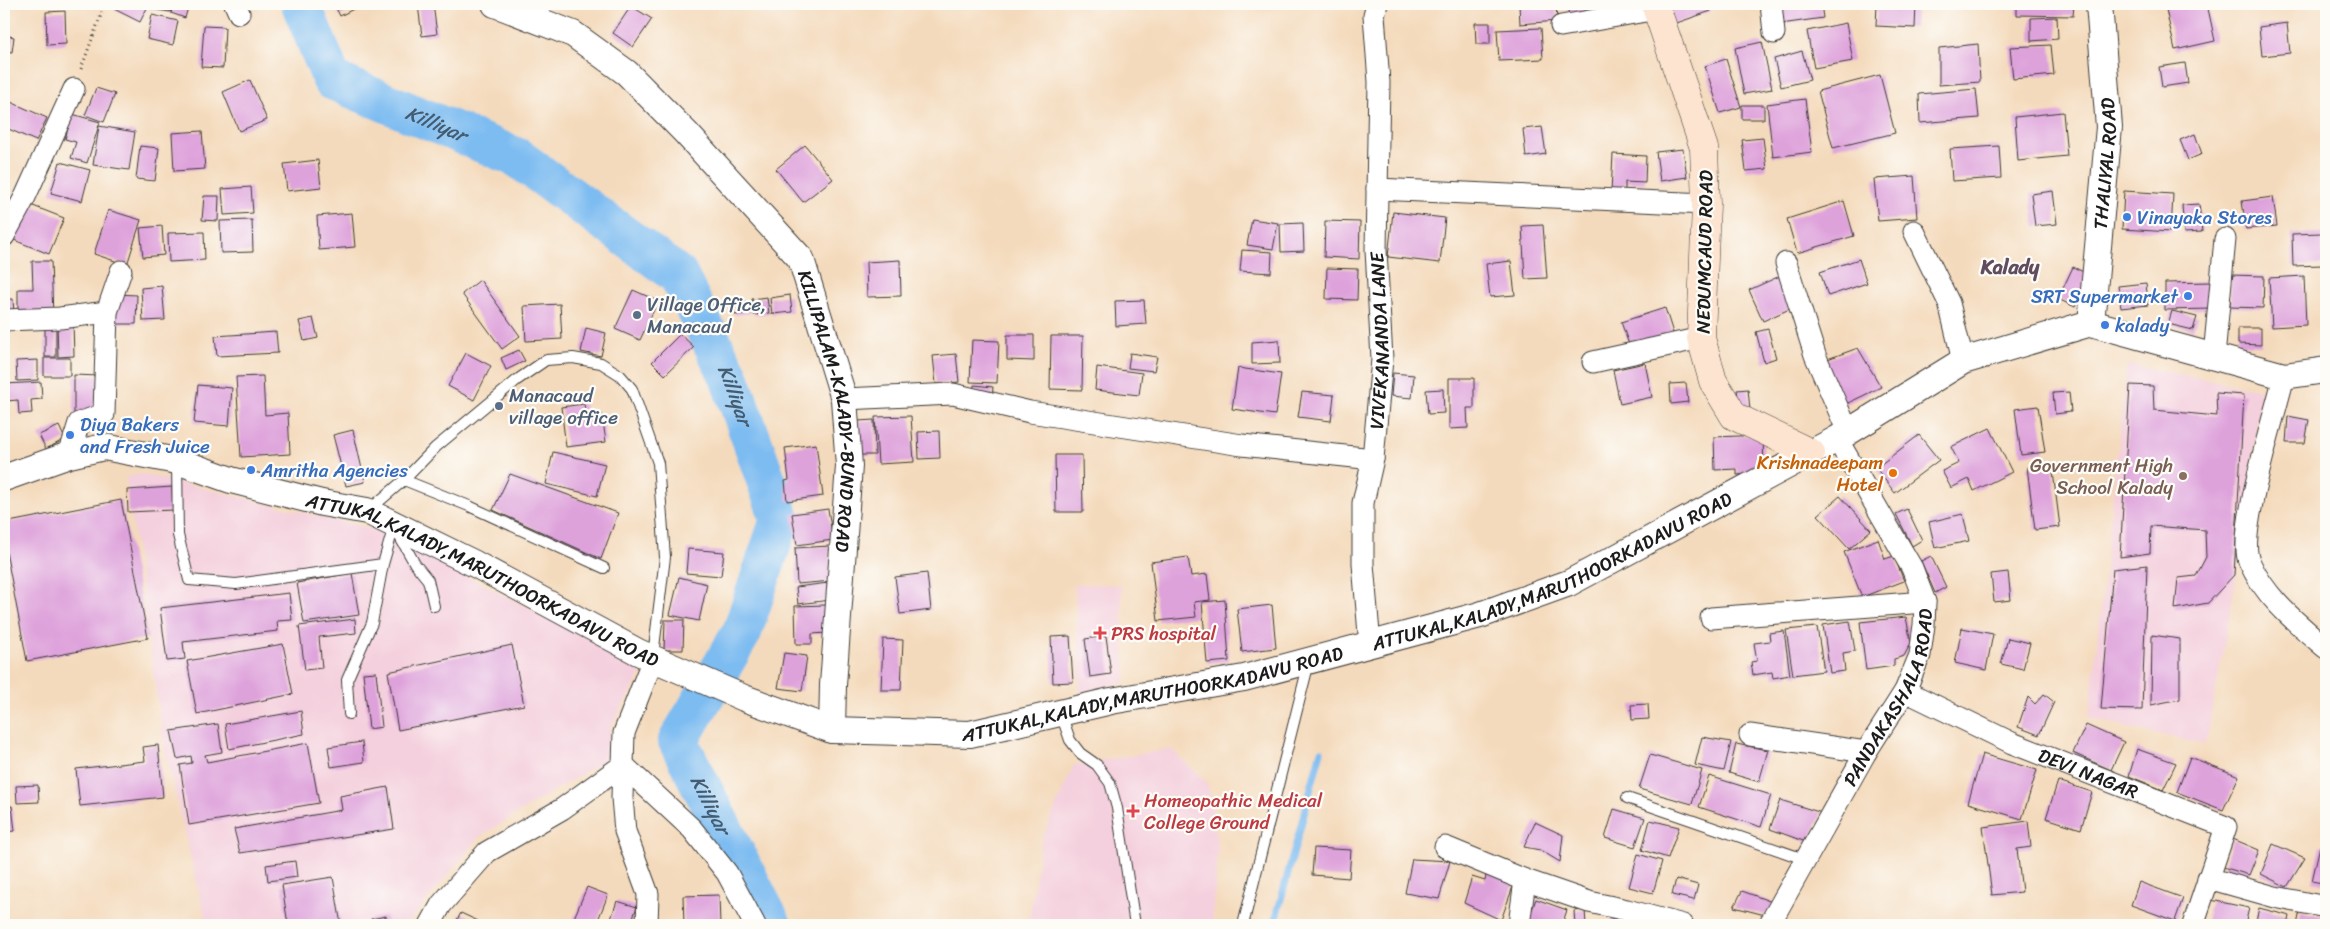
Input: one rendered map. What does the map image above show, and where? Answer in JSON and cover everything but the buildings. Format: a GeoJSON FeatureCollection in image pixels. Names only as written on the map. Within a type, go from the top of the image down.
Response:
{"type":"FeatureCollection","features":[{"type":"Feature","properties":{"kind":"main road","name":"NEDUMCAUD ROAD"},"geometry":{"type":"LineString","coordinates":[[1656,6],[1704,148],[1706,204],[1701,338],[1713,381],[1734,416],[1811,453]]}},
{"type":"Feature","properties":{"kind":"street","name":"KILLIPALAM-KALADY-BUND ROAD"},"geometry":{"type":"LineString","coordinates":[[495,4],[573,34],[627,73],[801,259],[844,399],[849,466],[833,685],[832,730]]}},
{"type":"Feature","properties":{"kind":"street","name":"VIVEKANANDA LANE"},"geometry":{"type":"LineString","coordinates":[[1370,645],[1363,564],[1362,503],[1373,459],[1382,359],[1376,250],[1379,82],[1374,15],[1376,4]]}},
{"type":"Feature","properties":{"kind":"street"},"geometry":{"type":"LineString","coordinates":[[1771,4],[1774,34]]}},
{"type":"Feature","properties":{"kind":"street","name":"THALIYAL ROAD"},"geometry":{"type":"LineString","coordinates":[[2092,323],[2109,127],[2100,4]]}},
{"type":"Feature","properties":{"kind":"street"},"geometry":{"type":"LineString","coordinates":[[1561,26],[1656,6]]}},
{"type":"Feature","properties":{"kind":"street"},"geometry":{"type":"LineString","coordinates":[[4,236],[25,197],[74,89]]}},
{"type":"Feature","properties":{"kind":"street"},"geometry":{"type":"LineString","coordinates":[[1377,189],[1706,204]]}},
{"type":"Feature","properties":{"kind":"street"},"geometry":{"type":"LineString","coordinates":[[1914,231],[1949,304],[1963,361]]}},
{"type":"Feature","properties":{"kind":"street"},"geometry":{"type":"LineString","coordinates":[[2214,356],[2225,239]]}},
{"type":"Feature","properties":{"kind":"street","name":"PANDAKASHALA ROAD"},"geometry":{"type":"LineString","coordinates":[[1769,925],[1866,752],[1905,691],[1920,655],[1925,602],[1912,568],[1843,436],[1786,263]]}},
{"type":"Feature","properties":{"kind":"street"},"geometry":{"type":"LineString","coordinates":[[69,455],[80,423],[104,414],[107,312],[121,271]]}},
{"type":"Feature","properties":{"kind":"street"},"geometry":{"type":"LineString","coordinates":[[4,320],[60,318],[107,312]]}},
{"type":"Feature","properties":{"kind":"street"},"geometry":{"type":"LineString","coordinates":[[2092,323],[2284,376],[2326,370]]}},
{"type":"Feature","properties":{"kind":"street","name":"ATTUKAL,KALADY,MARUTHOORKADAVU ROAD"},"geometry":{"type":"LineString","coordinates":[[4,478],[69,455],[104,447],[177,461],[231,480],[322,503],[367,511],[473,564],[661,663],[744,698],[832,730],[970,734],[1111,701],[1244,678],[1480,615],[1569,583],[1843,436],[1963,361],[2092,323]]}},
{"type":"Feature","properties":{"kind":"street"},"geometry":{"type":"LineString","coordinates":[[1593,362],[1701,338]]}},
{"type":"Feature","properties":{"kind":"street"},"geometry":{"type":"LineString","coordinates":[[2284,376],[2246,530],[2248,560],[2276,604],[2326,648]]}},
{"type":"Feature","properties":{"kind":"street"},"geometry":{"type":"LineString","coordinates":[[844,399],[953,394],[1030,412],[1242,445],[1373,459]]}},
{"type":"Feature","properties":{"kind":"street"},"geometry":{"type":"LineString","coordinates":[[1712,618],[1925,602]]}},
{"type":"Feature","properties":{"kind":"street"},"geometry":{"type":"LineString","coordinates":[[647,925],[648,894],[626,831],[622,798],[624,733],[661,663]]}},
{"type":"Feature","properties":{"kind":"street","name":"DEVI NAGAR"},"geometry":{"type":"LineString","coordinates":[[1905,691],[2012,743],[2226,827],[2193,925]]}},
{"type":"Feature","properties":{"kind":"street"},"geometry":{"type":"LineString","coordinates":[[1750,735],[1866,752]]}},
{"type":"Feature","properties":{"kind":"street"},"geometry":{"type":"LineString","coordinates":[[430,925],[441,906],[487,852],[562,809],[623,765]]}},
{"type":"Feature","properties":{"kind":"street"},"geometry":{"type":"LineString","coordinates":[[623,765],[692,829],[727,873],[755,925]]}},
{"type":"Feature","properties":{"kind":"street"},"geometry":{"type":"LineString","coordinates":[[1445,847],[1525,880],[1589,902],[1683,925]]}},
{"type":"Feature","properties":{"kind":"street"},"geometry":{"type":"LineString","coordinates":[[2208,878],[2275,897],[2326,907]]}},
{"type":"Feature","properties":{"kind":"street"},"geometry":{"type":"LineString","coordinates":[[1519,925],[1525,880]]}},
{"type":"Feature","properties":{"kind":"lane"},"geometry":{"type":"LineString","coordinates":[[367,511],[404,480],[436,447],[517,380],[546,360],[573,358],[601,363],[620,375],[632,389],[658,463],[665,557],[661,663]]}},
{"type":"Feature","properties":{"kind":"lane"},"geometry":{"type":"LineString","coordinates":[[177,461],[178,535],[189,580],[236,584],[383,564]]}},
{"type":"Feature","properties":{"kind":"lane"},"geometry":{"type":"LineString","coordinates":[[404,480],[470,506],[604,568]]}},
{"type":"Feature","properties":{"kind":"lane"},"geometry":{"type":"LineString","coordinates":[[349,714],[347,680],[372,623],[383,564],[394,526]]}},
{"type":"Feature","properties":{"kind":"lane"},"geometry":{"type":"LineString","coordinates":[[394,526],[415,564],[428,580],[434,606]]}},
{"type":"Feature","properties":{"kind":"lane"},"geometry":{"type":"LineString","coordinates":[[1242,925],[1309,661]]}},
{"type":"Feature","properties":{"kind":"lane"},"geometry":{"type":"LineString","coordinates":[[1061,713],[1070,740],[1080,753],[1097,765],[1110,783],[1116,808],[1135,925]]}},
{"type":"Feature","properties":{"kind":"lane"},"geometry":{"type":"LineString","coordinates":[[1628,798],[1807,860]]}},
{"type":"Feature","properties":{"kind":"path"},"geometry":{"type":"LineString","coordinates":[[74,89],[105,4]]}},
{"type":"Feature","properties":{"kind":"shaded area","name":"Government High School Kalady"},"geometry":{"type":"Polygon","coordinates":[[[2127,364],[2261,390],[2239,562],[2206,745],[2089,718],[2127,364]]]}},
{"type":"Feature","properties":{"kind":"shaded area"},"geometry":{"type":"Polygon","coordinates":[[[143,474],[376,530],[645,667],[610,728],[609,757],[479,837],[406,925],[207,925],[164,746],[126,477],[143,474]]]}},
{"type":"Feature","properties":{"kind":"shaded area","name":"PRS hospital"},"geometry":{"type":"Polygon","coordinates":[[[1075,584],[1121,585],[1126,682],[1080,693],[1075,584]]]}},
{"type":"Feature","properties":{"kind":"shaded area","name":"Homeopathic Medical College Ground"},"geometry":{"type":"Polygon","coordinates":[[[1171,749],[1208,784],[1218,850],[1212,925],[1028,925],[1042,838],[1074,765],[1171,749]]]}},
{"type":"Feature","properties":{"kind":"waterway","name":"Killiyar"},"geometry":{"type":"LineString","coordinates":[[301,4],[332,80],[518,158],[678,275],[728,374],[780,519],[742,632],[678,741],[772,925]]}},
{"type":"Feature","properties":{"kind":"waterway"},"geometry":{"type":"LineString","coordinates":[[1274,925],[1321,751]]}},
{"type":"Feature","properties":{"kind":"place","name":"Vinayaka Stores"},"geometry":{"type":"Point","coordinates":[2127,217]}},
{"type":"Feature","properties":{"kind":"place","name":"SRT Supermarket"},"geometry":{"type":"Point","coordinates":[2188,296]}},
{"type":"Feature","properties":{"kind":"place","name":"Village Office, Manacaud"},"geometry":{"type":"Point","coordinates":[637,315]}},
{"type":"Feature","properties":{"kind":"place","name":"kalady"},"geometry":{"type":"Point","coordinates":[2105,325]}},
{"type":"Feature","properties":{"kind":"place","name":"Manacaud village office"},"geometry":{"type":"Point","coordinates":[499,406]}},
{"type":"Feature","properties":{"kind":"place","name":"Diya Bakers and Fresh Juice"},"geometry":{"type":"Point","coordinates":[70,435]}},
{"type":"Feature","properties":{"kind":"place","name":"Amritha Agencies"},"geometry":{"type":"Point","coordinates":[251,470]}},
{"type":"Feature","properties":{"kind":"place","name":"Krishnadeepam Hotel"},"geometry":{"type":"Point","coordinates":[1893,473]}},
{"type":"Feature","properties":{"kind":"place","name":"Government High School Kalady"},"geometry":{"type":"Point","coordinates":[2183,476]}},
{"type":"Feature","properties":{"kind":"place","name":"PRS hospital"},"geometry":{"type":"Point","coordinates":[1100,633]}},
{"type":"Feature","properties":{"kind":"place","name":"Homeopathic Medical College Ground"},"geometry":{"type":"Point","coordinates":[1133,811]}},
{"type":"Feature","properties":{"kind":"district","name":"Kalady"},"geometry":{"type":"Point","coordinates":[2010,267]}}]}
